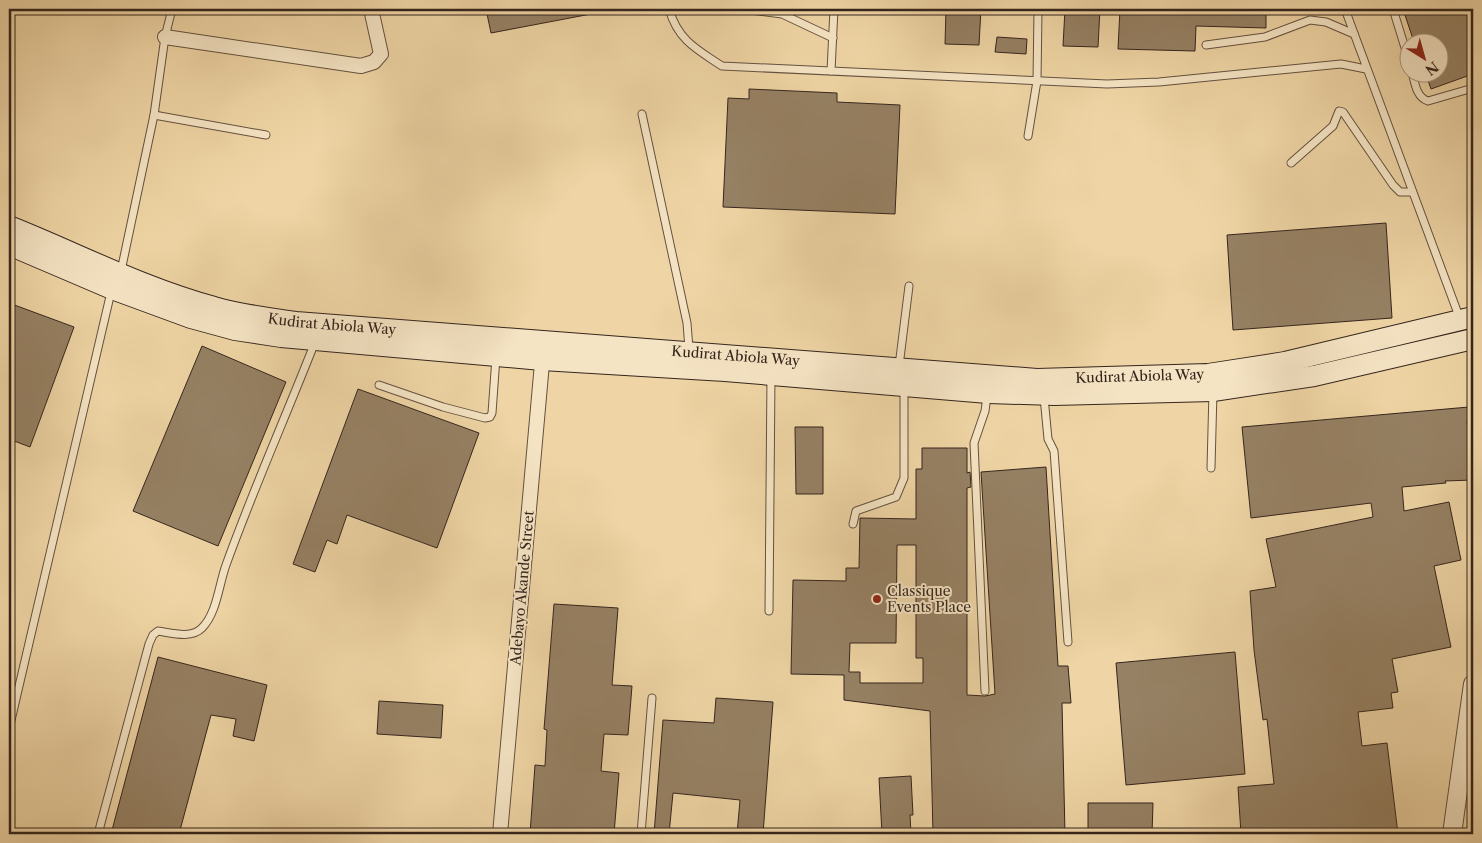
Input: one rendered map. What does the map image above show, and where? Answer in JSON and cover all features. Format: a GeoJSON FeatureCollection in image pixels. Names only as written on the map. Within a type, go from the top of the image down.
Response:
{"type":"FeatureCollection","features":[{"type":"Feature","properties":{"kind":"main road","name":"Kudirat Abiola Way"},"geometry":{"type":"LineString","coordinates":[[9,226],[191,318],[235,330],[316,339],[496,354],[543,350],[689,352],[901,378],[988,393],[1044,395],[1213,391],[1314,376],[1473,339]]}},
{"type":"Feature","properties":{"kind":"main road","name":"Kudirat Abiola Way"},"geometry":{"type":"LineString","coordinates":[[9,245],[116,281],[243,314],[296,322],[771,375],[1037,379],[1208,374],[1285,362],[1467,319]]}},
{"type":"Feature","properties":{"kind":"street"},"geometry":{"type":"LineString","coordinates":[[165,37],[361,66],[374,62],[381,54],[371,9]]}},
{"type":"Feature","properties":{"kind":"street","name":"Adebayo Akande Street"},"geometry":{"type":"LineString","coordinates":[[500,834],[543,350]]}},
{"type":"Feature","properties":{"kind":"street"},"geometry":{"type":"LineString","coordinates":[[1452,834],[1473,684]]}},
{"type":"Feature","properties":{"kind":"lane"},"geometry":{"type":"LineString","coordinates":[[9,729],[154,115],[165,37],[172,9]]}},
{"type":"Feature","properties":{"kind":"lane"},"geometry":{"type":"LineString","coordinates":[[669,9],[673,24],[687,43],[722,66],[1108,84],[1159,82],[1341,64],[1366,69]]}},
{"type":"Feature","properties":{"kind":"lane"},"geometry":{"type":"LineString","coordinates":[[743,9],[782,14],[832,38]]}},
{"type":"Feature","properties":{"kind":"lane"},"geometry":{"type":"LineString","coordinates":[[831,71],[834,9]]}},
{"type":"Feature","properties":{"kind":"lane"},"geometry":{"type":"LineString","coordinates":[[1028,136],[1037,80],[1038,9]]}},
{"type":"Feature","properties":{"kind":"lane"},"geometry":{"type":"LineString","coordinates":[[1345,9],[1412,192],[1467,319]]}},
{"type":"Feature","properties":{"kind":"lane"},"geometry":{"type":"LineString","coordinates":[[1393,9],[1400,32]]}},
{"type":"Feature","properties":{"kind":"lane"},"geometry":{"type":"LineString","coordinates":[[1206,45],[1265,38],[1310,20],[1326,22],[1354,34]]}},
{"type":"Feature","properties":{"kind":"lane"},"geometry":{"type":"LineString","coordinates":[[1415,82],[1418,94],[1428,101],[1473,88]]}},
{"type":"Feature","properties":{"kind":"lane"},"geometry":{"type":"LineString","coordinates":[[1292,163],[1333,126],[1339,111],[1343,112],[1393,185],[1400,192],[1412,192]]}},
{"type":"Feature","properties":{"kind":"lane"},"geometry":{"type":"LineString","coordinates":[[642,114],[687,323],[689,352]]}},
{"type":"Feature","properties":{"kind":"lane"},"geometry":{"type":"LineString","coordinates":[[154,115],[266,135]]}},
{"type":"Feature","properties":{"kind":"lane"},"geometry":{"type":"LineString","coordinates":[[853,524],[856,511],[896,497],[904,478],[901,378],[909,286]]}},
{"type":"Feature","properties":{"kind":"lane"},"geometry":{"type":"LineString","coordinates":[[98,834],[153,635],[158,631],[184,635],[194,633],[202,629],[210,617],[226,565],[316,339]]}},
{"type":"Feature","properties":{"kind":"lane"},"geometry":{"type":"LineString","coordinates":[[379,385],[443,407],[485,418],[490,417],[492,413],[496,354]]}},
{"type":"Feature","properties":{"kind":"lane"},"geometry":{"type":"LineString","coordinates":[[769,611],[771,375]]}},
{"type":"Feature","properties":{"kind":"lane"},"geometry":{"type":"LineString","coordinates":[[1211,468],[1213,391]]}},
{"type":"Feature","properties":{"kind":"lane"},"geometry":{"type":"LineString","coordinates":[[986,691],[974,443],[985,411],[988,393]]}},
{"type":"Feature","properties":{"kind":"lane"},"geometry":{"type":"LineString","coordinates":[[1044,395],[1048,439],[1054,451],[1068,642]]}},
{"type":"Feature","properties":{"kind":"lane"},"geometry":{"type":"LineString","coordinates":[[641,834],[652,698]]}},
{"type":"Feature","properties":{"kind":"building"},"geometry":{"type":"Polygon","coordinates":[[[486,9],[590,9],[591,14],[491,33],[486,9]]]}},
{"type":"Feature","properties":{"kind":"building"},"geometry":{"type":"Polygon","coordinates":[[[946,9],[981,9],[979,45],[945,44],[946,9]]]}},
{"type":"Feature","properties":{"kind":"building"},"geometry":{"type":"Polygon","coordinates":[[[1065,9],[1100,9],[1098,47],[1063,46],[1065,9]]]}},
{"type":"Feature","properties":{"kind":"building"},"geometry":{"type":"Polygon","coordinates":[[[1120,9],[1266,9],[1266,28],[1196,26],[1195,51],[1118,49],[1120,9]]]}},
{"type":"Feature","properties":{"kind":"building"},"geometry":{"type":"Polygon","coordinates":[[[1403,9],[1473,9],[1473,74],[1431,89],[1429,82],[1450,82],[1450,32],[1411,32],[1403,9]]]}},
{"type":"Feature","properties":{"kind":"building"},"geometry":{"type":"Polygon","coordinates":[[[997,37],[1027,39],[1026,54],[995,52],[997,37]]]}},
{"type":"Feature","properties":{"kind":"building"},"geometry":{"type":"Polygon","coordinates":[[[749,89],[837,93],[837,102],[900,105],[895,214],[723,207],[728,98],[749,99],[749,89]]]}},
{"type":"Feature","properties":{"kind":"building"},"geometry":{"type":"Polygon","coordinates":[[[1386,223],[1392,318],[1233,330],[1227,235],[1386,223]]]}},
{"type":"Feature","properties":{"kind":"building"},"geometry":{"type":"Polygon","coordinates":[[[9,303],[74,327],[30,447],[9,439],[9,303]]]}},
{"type":"Feature","properties":{"kind":"building"},"geometry":{"type":"Polygon","coordinates":[[[202,346],[286,382],[218,546],[133,511],[202,346]]]}},
{"type":"Feature","properties":{"kind":"building"},"geometry":{"type":"Polygon","coordinates":[[[358,389],[479,433],[437,548],[347,515],[337,544],[327,540],[315,572],[293,564],[358,389]]]}},
{"type":"Feature","properties":{"kind":"building"},"geometry":{"type":"Polygon","coordinates":[[[1469,407],[1467,423],[1473,424],[1473,480],[1445,481],[1446,483],[1402,487],[1404,511],[1449,502],[1461,560],[1434,566],[1451,647],[1392,659],[1398,692],[1391,693],[1393,708],[1358,712],[1362,746],[1387,743],[1398,834],[1241,834],[1238,787],[1274,784],[1267,719],[1263,720],[1254,650],[1250,591],[1276,587],[1266,539],[1373,517],[1371,503],[1251,518],[1242,427],[1469,407]]]}},
{"type":"Feature","properties":{"kind":"building"},"geometry":{"type":"Polygon","coordinates":[[[795,427],[823,427],[823,494],[796,494],[795,427]]]}},
{"type":"Feature","properties":{"kind":"building"},"geometry":{"type":"Polygon","coordinates":[[[922,448],[967,448],[967,473],[970,472],[971,487],[967,488],[967,695],[985,696],[995,694],[981,472],[1046,467],[1058,666],[1068,666],[1071,703],[1062,703],[1065,834],[933,834],[930,711],[844,700],[844,675],[791,674],[793,580],[846,581],[846,568],[859,568],[860,518],[916,519],[916,469],[922,469],[922,448]],[[897,545],[896,643],[850,643],[849,672],[860,672],[860,683],[923,683],[923,658],[916,658],[916,545],[897,545]]]}},
{"type":"Feature","properties":{"kind":"building"},"geometry":{"type":"Polygon","coordinates":[[[554,604],[618,608],[612,685],[632,686],[628,735],[604,734],[601,771],[619,773],[614,834],[530,834],[535,765],[545,766],[547,730],[544,729],[554,604]]]}},
{"type":"Feature","properties":{"kind":"building"},"geometry":{"type":"Polygon","coordinates":[[[1235,652],[1245,774],[1126,785],[1116,663],[1235,652]]]}},
{"type":"Feature","properties":{"kind":"building"},"geometry":{"type":"Polygon","coordinates":[[[158,657],[267,685],[254,741],[233,736],[236,719],[211,715],[179,834],[111,834],[158,657]]]}},
{"type":"Feature","properties":{"kind":"building"},"geometry":{"type":"Polygon","coordinates":[[[716,698],[773,702],[763,834],[737,834],[740,800],[673,793],[669,834],[654,834],[663,720],[714,723],[716,698]]]}},
{"type":"Feature","properties":{"kind":"building"},"geometry":{"type":"Polygon","coordinates":[[[379,701],[443,705],[441,738],[377,734],[379,701]]]}},
{"type":"Feature","properties":{"kind":"building"},"geometry":{"type":"Polygon","coordinates":[[[911,776],[913,815],[910,815],[911,834],[882,834],[879,778],[911,776]]]}},
{"type":"Feature","properties":{"kind":"building"},"geometry":{"type":"Polygon","coordinates":[[[1088,803],[1153,803],[1152,834],[1088,834],[1088,803]]]}},
{"type":"Feature","properties":{"kind":"place","name":"Classique Events Place"},"geometry":{"type":"Point","coordinates":[877,599]}}]}
